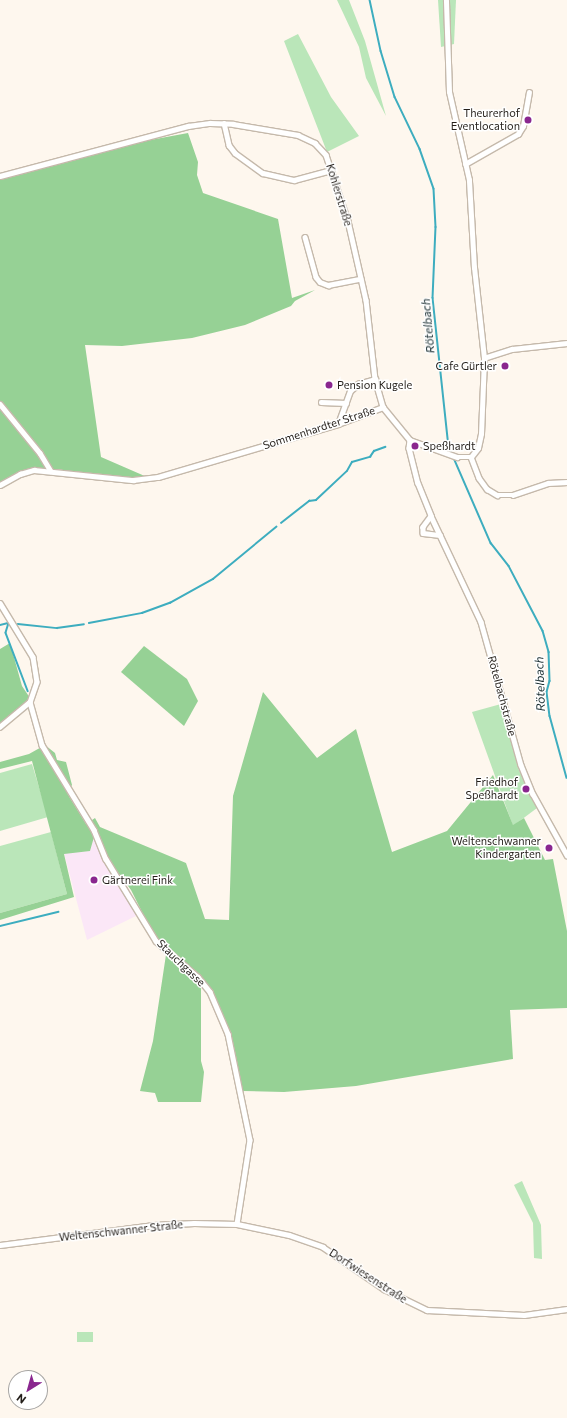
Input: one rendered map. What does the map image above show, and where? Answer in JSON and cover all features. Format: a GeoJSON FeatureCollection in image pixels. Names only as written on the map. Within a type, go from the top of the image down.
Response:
{"type":"FeatureCollection","features":[{"type":"Feature","properties":{"kind":"street"},"geometry":{"type":"LineString","coordinates":[[446,0],[449,92],[469,180],[474,268],[484,358],[481,434],[478,448],[471,457],[480,478],[487,489],[497,494],[512,495],[548,483],[567,482]]}},
{"type":"Feature","properties":{"kind":"street"},"geometry":{"type":"LineString","coordinates":[[465,163],[518,134],[523,126],[529,93]]}},
{"type":"Feature","properties":{"kind":"street"},"geometry":{"type":"LineString","coordinates":[[224,123],[229,146],[235,153],[263,173],[294,180],[332,170]]}},
{"type":"Feature","properties":{"kind":"street","name":"Kohlerstraße"},"geometry":{"type":"LineString","coordinates":[[0,176],[188,126],[224,123],[298,135],[315,143],[326,155],[348,221],[366,300],[375,379],[383,407]]}},
{"type":"Feature","properties":{"kind":"street"},"geometry":{"type":"LineString","coordinates":[[305,237],[316,277],[320,282],[328,285],[360,279]]}},
{"type":"Feature","properties":{"kind":"street"},"geometry":{"type":"LineString","coordinates":[[484,358],[512,349],[567,343]]}},
{"type":"Feature","properties":{"kind":"street"},"geometry":{"type":"LineString","coordinates":[[338,424],[350,391],[358,384],[375,379]]}},
{"type":"Feature","properties":{"kind":"street"},"geometry":{"type":"LineString","coordinates":[[321,402],[346,402]]}},
{"type":"Feature","properties":{"kind":"street"},"geometry":{"type":"LineString","coordinates":[[0,404],[40,452],[51,471]]}},
{"type":"Feature","properties":{"kind":"street","name":"Sommenhardter Straße"},"geometry":{"type":"LineString","coordinates":[[0,485],[20,474],[51,471],[134,480],[158,477],[338,424],[383,407],[410,440],[457,457],[471,457]]}},
{"type":"Feature","properties":{"kind":"street","name":"Rötelbachstraße"},"geometry":{"type":"LineString","coordinates":[[410,440],[409,448],[416,476],[430,516],[481,622],[520,765],[533,794],[567,855]]}},
{"type":"Feature","properties":{"kind":"street"},"geometry":{"type":"LineString","coordinates":[[430,516],[423,527],[424,533],[440,535]]}},
{"type":"Feature","properties":{"kind":"street"},"geometry":{"type":"LineString","coordinates":[[0,603],[34,657],[37,682],[30,702],[0,727]]}},
{"type":"Feature","properties":{"kind":"street","name":"Stauchgasse"},"geometry":{"type":"LineString","coordinates":[[30,702],[42,745],[94,830],[111,868],[128,892],[156,941],[198,977],[210,992],[228,1034],[250,1140],[237,1224]]}},
{"type":"Feature","properties":{"kind":"street","name":"Weltenschwanner Straße"},"geometry":{"type":"LineString","coordinates":[[0,1245],[154,1225],[194,1223],[237,1224],[289,1235]]}},
{"type":"Feature","properties":{"kind":"street","name":"Dorfwiesenstraße"},"geometry":{"type":"LineString","coordinates":[[289,1235],[323,1247],[384,1289],[427,1310],[524,1315],[567,1309]]}},
{"type":"Feature","properties":{"kind":"shaded area","name":"Gärtnerei Fink"},"geometry":{"type":"Polygon","coordinates":[[[94,837],[109,868],[138,915],[87,940],[64,853],[90,851],[94,837]]]}},
{"type":"Feature","properties":{"kind":"green space"},"geometry":{"type":"Polygon","coordinates":[[[337,0],[349,0],[365,41],[386,116],[366,78],[359,47],[337,0]]]}},
{"type":"Feature","properties":{"kind":"green space"},"geometry":{"type":"Polygon","coordinates":[[[438,0],[456,0],[454,44],[441,47],[438,0]]]}},
{"type":"Feature","properties":{"kind":"green space"},"geometry":{"type":"Polygon","coordinates":[[[298,34],[331,97],[359,136],[327,152],[284,41],[298,34]]]}},
{"type":"Feature","properties":{"kind":"green space"},"geometry":{"type":"Polygon","coordinates":[[[188,133],[198,162],[197,175],[203,193],[278,219],[292,298],[315,290],[295,301],[291,306],[245,325],[192,338],[122,346],[85,345],[101,457],[147,477],[103,477],[57,469],[33,469],[18,473],[0,483],[0,180],[134,143],[188,133]]]}},
{"type":"Feature","properties":{"kind":"green space"},"geometry":{"type":"Polygon","coordinates":[[[10,643],[22,686],[30,698],[0,725],[0,649],[10,643]]]}},
{"type":"Feature","properties":{"kind":"green space"},"geometry":{"type":"Polygon","coordinates":[[[144,646],[187,679],[198,701],[184,726],[121,672],[144,646]]]}},
{"type":"Feature","properties":{"kind":"green space"},"geometry":{"type":"Polygon","coordinates":[[[263,692],[317,758],[356,729],[392,852],[447,831],[493,775],[513,825],[524,818],[545,860],[553,859],[567,931],[567,1008],[510,1010],[513,1059],[356,1086],[284,1092],[243,1091],[229,1033],[212,992],[201,979],[201,1061],[204,1072],[201,1102],[158,1102],[155,1093],[140,1091],[153,1041],[167,948],[152,932],[131,890],[108,859],[97,835],[94,837],[90,851],[64,854],[74,897],[0,920],[0,913],[67,894],[32,761],[0,769],[0,762],[29,754],[45,745],[55,753],[57,760],[66,762],[72,785],[67,793],[86,824],[95,818],[100,827],[186,863],[205,919],[229,920],[233,796],[263,692]]]}},
{"type":"Feature","properties":{"kind":"green space"},"geometry":{"type":"Polygon","coordinates":[[[501,704],[518,768],[537,808],[513,826],[472,712],[501,704]]]}},
{"type":"Feature","properties":{"kind":"green space"},"geometry":{"type":"Polygon","coordinates":[[[32,764],[48,817],[0,831],[0,773],[32,764]]]}},
{"type":"Feature","properties":{"kind":"green space"},"geometry":{"type":"Polygon","coordinates":[[[51,832],[67,894],[0,913],[0,846],[51,832]]]}},
{"type":"Feature","properties":{"kind":"green space"},"geometry":{"type":"Polygon","coordinates":[[[522,1181],[541,1225],[542,1259],[534,1258],[533,1223],[514,1185],[522,1181]]]}},
{"type":"Feature","properties":{"kind":"green space"},"geometry":{"type":"Polygon","coordinates":[[[77,1332],[93,1332],[93,1342],[77,1342],[77,1332]]]}},
{"type":"Feature","properties":{"kind":"waterway","name":"Rötelbach"},"geometry":{"type":"LineString","coordinates":[[370,0],[381,51],[395,97],[420,149],[434,189],[436,227],[433,298],[449,447],[452,454]]}},
{"type":"Feature","properties":{"kind":"waterway"},"geometry":{"type":"LineString","coordinates":[[281,523],[309,501],[316,500],[347,471],[352,462],[370,457],[374,451],[385,447]]}},
{"type":"Feature","properties":{"kind":"waterway","name":"Rötelbach"},"geometry":{"type":"LineString","coordinates":[[454,458],[491,543],[509,566],[543,631],[549,652],[550,681],[547,692],[550,716],[567,778]]}},
{"type":"Feature","properties":{"kind":"waterway"},"geometry":{"type":"LineString","coordinates":[[89,623],[142,613],[170,603],[213,579],[276,527]]}},
{"type":"Feature","properties":{"kind":"waterway"},"geometry":{"type":"LineString","coordinates":[[0,625],[8,623]]}},
{"type":"Feature","properties":{"kind":"waterway"},"geometry":{"type":"LineString","coordinates":[[9,623],[6,633],[28,691]]}},
{"type":"Feature","properties":{"kind":"waterway"},"geometry":{"type":"LineString","coordinates":[[18,624],[57,628],[84,624]]}},
{"type":"Feature","properties":{"kind":"waterway"},"geometry":{"type":"LineString","coordinates":[[0,926],[58,912]]}},
{"type":"Feature","properties":{"kind":"place","name":"Theurerhof Eventlocation"},"geometry":{"type":"Point","coordinates":[528,120]}},
{"type":"Feature","properties":{"kind":"place","name":"Cafe Gürtler"},"geometry":{"type":"Point","coordinates":[505,366]}},
{"type":"Feature","properties":{"kind":"place","name":"Pension Kugele"},"geometry":{"type":"Point","coordinates":[329,385]}},
{"type":"Feature","properties":{"kind":"place","name":"Speßhardt"},"geometry":{"type":"Point","coordinates":[415,446]}},
{"type":"Feature","properties":{"kind":"place","name":"Friedhof Speßhardt"},"geometry":{"type":"Point","coordinates":[526,789]}},
{"type":"Feature","properties":{"kind":"place","name":"Weltenschwanner Kindergarten"},"geometry":{"type":"Point","coordinates":[549,848]}},
{"type":"Feature","properties":{"kind":"place","name":"Gärtnerei Fink"},"geometry":{"type":"Point","coordinates":[94,880]}}]}
